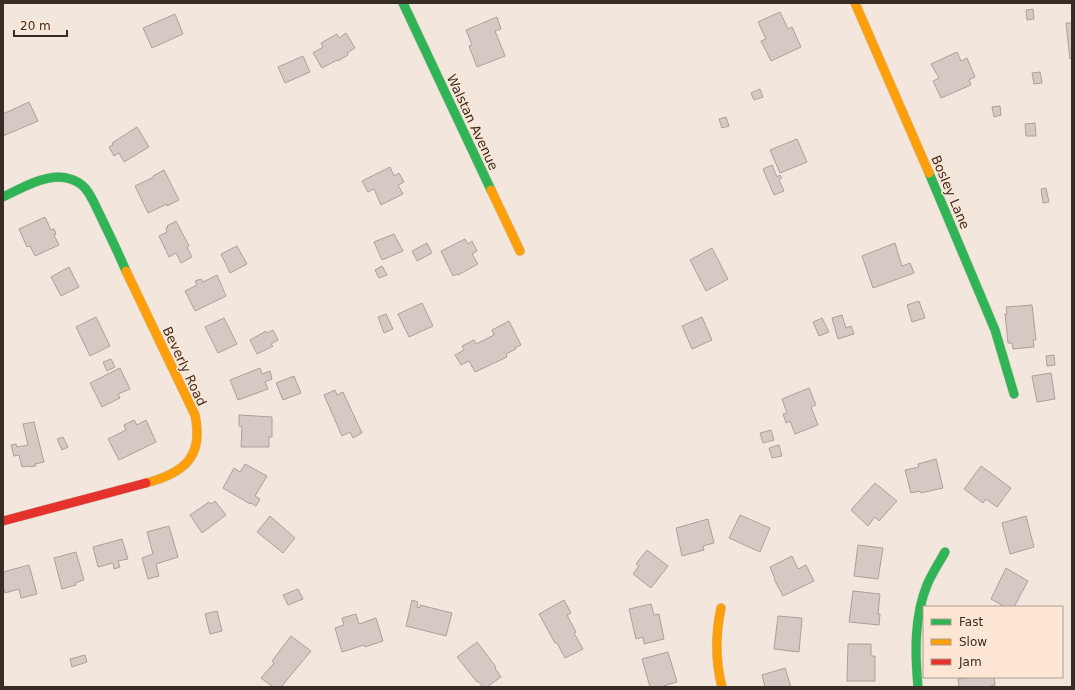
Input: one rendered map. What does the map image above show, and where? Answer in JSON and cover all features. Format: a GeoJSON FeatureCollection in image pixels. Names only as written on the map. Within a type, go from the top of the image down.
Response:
{"type":"FeatureCollection","features":[{"type":"Feature","properties":{"kind":"street","name":"Walstan Avenue"},"geometry":{"type":"LineString","coordinates":[[403,3],[520,251]]}},
{"type":"Feature","properties":{"kind":"street","name":"Bosley Lane"},"geometry":{"type":"LineString","coordinates":[[855,3],[895,93],[995,330],[1014,394]]}},
{"type":"Feature","properties":{"kind":"street","name":"Beverly Road"},"geometry":{"type":"LineString","coordinates":[[3,196],[51,177],[62,177],[74,180],[84,187],[93,201],[195,415],[198,431],[197,442],[186,464],[177,471],[160,479],[3,521]]}},
{"type":"Feature","properties":{"kind":"street"},"geometry":{"type":"LineString","coordinates":[[918,687],[916,672],[916,640],[920,611],[928,584],[945,552]]}},
{"type":"Feature","properties":{"kind":"street"},"geometry":{"type":"LineString","coordinates":[[720,608],[715,633],[715,653],[718,674],[722,687]]}},
{"type":"Feature","properties":{"kind":"building"},"geometry":{"type":"Polygon","coordinates":[[[1033,9],[1034,19],[1027,20],[1026,10],[1033,9]]]}},
{"type":"Feature","properties":{"kind":"building"},"geometry":{"type":"Polygon","coordinates":[[[780,12],[788,29],[792,27],[801,47],[771,61],[761,41],[766,39],[758,22],[780,12]]]}},
{"type":"Feature","properties":{"kind":"building"},"geometry":{"type":"Polygon","coordinates":[[[175,14],[183,34],[152,48],[143,28],[175,14]]]}},
{"type":"Feature","properties":{"kind":"building"},"geometry":{"type":"Polygon","coordinates":[[[497,17],[501,29],[495,31],[505,56],[477,67],[469,46],[472,45],[466,30],[497,17]]]}},
{"type":"Feature","properties":{"kind":"building"},"geometry":{"type":"Polygon","coordinates":[[[1066,23],[1072,23],[1072,58],[1070,59],[1066,23]]]}},
{"type":"Feature","properties":{"kind":"building"},"geometry":{"type":"Polygon","coordinates":[[[346,33],[355,48],[347,53],[348,55],[322,68],[313,53],[323,47],[321,43],[337,34],[339,38],[346,33]]]}},
{"type":"Feature","properties":{"kind":"building"},"geometry":{"type":"Polygon","coordinates":[[[957,52],[961,61],[967,58],[975,77],[969,80],[971,85],[941,98],[933,81],[939,78],[931,64],[957,52]]]}},
{"type":"Feature","properties":{"kind":"building"},"geometry":{"type":"Polygon","coordinates":[[[303,56],[310,72],[285,83],[278,67],[303,56]]]}},
{"type":"Feature","properties":{"kind":"building"},"geometry":{"type":"Polygon","coordinates":[[[1040,72],[1042,83],[1034,84],[1032,73],[1040,72]]]}},
{"type":"Feature","properties":{"kind":"building"},"geometry":{"type":"Polygon","coordinates":[[[760,89],[763,97],[754,100],[751,93],[760,89]]]}},
{"type":"Feature","properties":{"kind":"building"},"geometry":{"type":"Polygon","coordinates":[[[29,102],[38,121],[3,136],[3,114],[29,102]]]}},
{"type":"Feature","properties":{"kind":"building"},"geometry":{"type":"Polygon","coordinates":[[[1000,106],[1001,115],[994,117],[992,107],[1000,106]]]}},
{"type":"Feature","properties":{"kind":"building"},"geometry":{"type":"Polygon","coordinates":[[[726,117],[729,126],[722,128],[719,119],[726,117]]]}},
{"type":"Feature","properties":{"kind":"building"},"geometry":{"type":"Polygon","coordinates":[[[1035,123],[1036,136],[1026,136],[1025,124],[1035,123]]]}},
{"type":"Feature","properties":{"kind":"building"},"geometry":{"type":"Polygon","coordinates":[[[137,127],[149,147],[124,162],[119,153],[114,156],[109,147],[113,145],[112,143],[137,127]]]}},
{"type":"Feature","properties":{"kind":"building"},"geometry":{"type":"Polygon","coordinates":[[[797,139],[807,162],[780,173],[770,150],[797,139]]]}},
{"type":"Feature","properties":{"kind":"building"},"geometry":{"type":"Polygon","coordinates":[[[772,165],[777,177],[780,175],[782,178],[779,180],[784,191],[774,195],[763,169],[772,165]]]}},
{"type":"Feature","properties":{"kind":"building"},"geometry":{"type":"Polygon","coordinates":[[[390,167],[394,176],[399,173],[404,182],[398,185],[403,194],[381,205],[374,189],[368,192],[362,181],[390,167]]]}},
{"type":"Feature","properties":{"kind":"building"},"geometry":{"type":"Polygon","coordinates":[[[164,170],[179,200],[148,213],[135,186],[154,177],[153,176],[164,170]]]}},
{"type":"Feature","properties":{"kind":"building"},"geometry":{"type":"Polygon","coordinates":[[[1046,188],[1049,202],[1043,203],[1041,189],[1046,188]]]}},
{"type":"Feature","properties":{"kind":"building"},"geometry":{"type":"Polygon","coordinates":[[[45,217],[51,230],[54,229],[56,234],[54,235],[59,245],[35,256],[30,246],[27,247],[19,229],[45,217]]]}},
{"type":"Feature","properties":{"kind":"building"},"geometry":{"type":"Polygon","coordinates":[[[176,221],[189,246],[187,247],[192,257],[181,263],[176,253],[169,257],[159,236],[167,232],[167,226],[176,221]]]}},
{"type":"Feature","properties":{"kind":"building"},"geometry":{"type":"Polygon","coordinates":[[[394,234],[403,251],[382,260],[374,242],[394,234]]]}},
{"type":"Feature","properties":{"kind":"building"},"geometry":{"type":"Polygon","coordinates":[[[465,239],[468,244],[472,241],[477,251],[472,254],[478,264],[458,275],[453,276],[441,251],[465,239]]]}},
{"type":"Feature","properties":{"kind":"building"},"geometry":{"type":"Polygon","coordinates":[[[427,243],[432,253],[417,261],[412,251],[427,243]]]}},
{"type":"Feature","properties":{"kind":"building"},"geometry":{"type":"Polygon","coordinates":[[[895,243],[902,266],[910,263],[914,273],[873,288],[862,256],[895,243]]]}},
{"type":"Feature","properties":{"kind":"building"},"geometry":{"type":"Polygon","coordinates":[[[237,246],[247,264],[230,273],[221,254],[237,246]]]}},
{"type":"Feature","properties":{"kind":"building"},"geometry":{"type":"Polygon","coordinates":[[[712,248],[728,279],[706,291],[690,260],[712,248]]]}},
{"type":"Feature","properties":{"kind":"building"},"geometry":{"type":"Polygon","coordinates":[[[382,266],[387,275],[379,278],[375,270],[382,266]]]}},
{"type":"Feature","properties":{"kind":"building"},"geometry":{"type":"Polygon","coordinates":[[[69,267],[79,287],[61,296],[51,277],[69,267]]]}},
{"type":"Feature","properties":{"kind":"building"},"geometry":{"type":"Polygon","coordinates":[[[217,275],[226,296],[195,311],[185,291],[197,285],[195,281],[201,279],[203,282],[217,275]]]}},
{"type":"Feature","properties":{"kind":"building"},"geometry":{"type":"Polygon","coordinates":[[[919,301],[925,318],[912,322],[907,305],[919,301]]]}},
{"type":"Feature","properties":{"kind":"building"},"geometry":{"type":"Polygon","coordinates":[[[422,303],[433,326],[409,337],[398,314],[422,303]]]}},
{"type":"Feature","properties":{"kind":"building"},"geometry":{"type":"Polygon","coordinates":[[[1032,305],[1036,340],[1033,340],[1034,347],[1013,349],[1012,343],[1008,343],[1005,314],[1007,314],[1006,307],[1032,305]]]}},
{"type":"Feature","properties":{"kind":"building"},"geometry":{"type":"Polygon","coordinates":[[[386,314],[393,329],[384,333],[378,317],[386,314]]]}},
{"type":"Feature","properties":{"kind":"building"},"geometry":{"type":"Polygon","coordinates":[[[842,315],[846,328],[851,326],[854,334],[838,339],[832,318],[842,315]]]}},
{"type":"Feature","properties":{"kind":"building"},"geometry":{"type":"Polygon","coordinates":[[[96,317],[110,346],[90,356],[76,327],[96,317]]]}},
{"type":"Feature","properties":{"kind":"building"},"geometry":{"type":"Polygon","coordinates":[[[702,317],[712,340],[692,349],[682,326],[702,317]]]}},
{"type":"Feature","properties":{"kind":"building"},"geometry":{"type":"Polygon","coordinates":[[[224,318],[237,344],[218,353],[205,327],[224,318]]]}},
{"type":"Feature","properties":{"kind":"building"},"geometry":{"type":"Polygon","coordinates":[[[822,318],[829,332],[819,336],[813,322],[822,318]]]}},
{"type":"Feature","properties":{"kind":"building"},"geometry":{"type":"Polygon","coordinates":[[[509,321],[521,345],[506,354],[507,357],[475,372],[469,361],[461,365],[455,355],[464,350],[462,346],[474,340],[476,344],[494,335],[492,330],[509,321]]]}},
{"type":"Feature","properties":{"kind":"building"},"geometry":{"type":"Polygon","coordinates":[[[273,330],[278,340],[271,344],[273,346],[257,354],[250,340],[266,331],[267,333],[273,330]]]}},
{"type":"Feature","properties":{"kind":"building"},"geometry":{"type":"Polygon","coordinates":[[[1054,355],[1055,365],[1047,366],[1046,356],[1054,355]]]}},
{"type":"Feature","properties":{"kind":"building"},"geometry":{"type":"Polygon","coordinates":[[[111,359],[115,367],[107,371],[103,362],[111,359]]]}},
{"type":"Feature","properties":{"kind":"building"},"geometry":{"type":"Polygon","coordinates":[[[120,368],[130,389],[118,394],[120,398],[102,407],[90,383],[120,368]]]}},
{"type":"Feature","properties":{"kind":"building"},"geometry":{"type":"Polygon","coordinates":[[[260,368],[262,374],[270,371],[272,379],[265,382],[268,389],[238,400],[230,380],[260,368]]]}},
{"type":"Feature","properties":{"kind":"building"},"geometry":{"type":"Polygon","coordinates":[[[1051,373],[1055,399],[1037,402],[1032,376],[1051,373]]]}},
{"type":"Feature","properties":{"kind":"building"},"geometry":{"type":"Polygon","coordinates":[[[294,376],[301,393],[283,400],[276,383],[294,376]]]}},
{"type":"Feature","properties":{"kind":"building"},"geometry":{"type":"Polygon","coordinates":[[[809,388],[816,405],[811,407],[818,425],[795,434],[790,421],[786,423],[783,414],[787,413],[782,399],[809,388]]]}},
{"type":"Feature","properties":{"kind":"building"},"geometry":{"type":"Polygon","coordinates":[[[335,390],[337,395],[343,392],[362,433],[353,438],[350,432],[342,436],[324,395],[335,390]]]}},
{"type":"Feature","properties":{"kind":"building"},"geometry":{"type":"Polygon","coordinates":[[[239,415],[272,417],[272,437],[269,437],[269,447],[241,447],[242,427],[239,426],[239,415]]]}},
{"type":"Feature","properties":{"kind":"building"},"geometry":{"type":"Polygon","coordinates":[[[134,420],[137,425],[146,420],[156,442],[119,460],[108,439],[126,430],[124,425],[134,420]]]}},
{"type":"Feature","properties":{"kind":"building"},"geometry":{"type":"Polygon","coordinates":[[[34,422],[44,462],[35,464],[36,466],[22,467],[19,455],[14,456],[11,445],[16,444],[17,447],[28,445],[23,424],[34,422]]]}},
{"type":"Feature","properties":{"kind":"building"},"geometry":{"type":"Polygon","coordinates":[[[771,430],[774,440],[763,443],[760,433],[771,430]]]}},
{"type":"Feature","properties":{"kind":"building"},"geometry":{"type":"Polygon","coordinates":[[[63,437],[68,447],[62,450],[57,439],[63,437]]]}},
{"type":"Feature","properties":{"kind":"building"},"geometry":{"type":"Polygon","coordinates":[[[779,445],[782,456],[772,458],[769,448],[779,445]]]}},
{"type":"Feature","properties":{"kind":"building"},"geometry":{"type":"Polygon","coordinates":[[[936,459],[943,488],[921,493],[920,491],[911,493],[905,470],[919,467],[918,464],[936,459]]]}},
{"type":"Feature","properties":{"kind":"building"},"geometry":{"type":"Polygon","coordinates":[[[245,464],[267,476],[255,496],[260,499],[256,506],[223,488],[234,468],[240,472],[245,464]]]}},
{"type":"Feature","properties":{"kind":"building"},"geometry":{"type":"Polygon","coordinates":[[[981,466],[1011,488],[997,507],[986,499],[983,503],[964,489],[981,466]]]}},
{"type":"Feature","properties":{"kind":"building"},"geometry":{"type":"Polygon","coordinates":[[[875,483],[897,501],[879,521],[875,517],[868,526],[851,510],[875,483]]]}},
{"type":"Feature","properties":{"kind":"building"},"geometry":{"type":"Polygon","coordinates":[[[215,501],[226,515],[202,533],[190,515],[209,502],[211,504],[215,501]]]}},
{"type":"Feature","properties":{"kind":"building"},"geometry":{"type":"Polygon","coordinates":[[[740,515],[770,528],[760,552],[729,538],[740,515]]]}},
{"type":"Feature","properties":{"kind":"building"},"geometry":{"type":"Polygon","coordinates":[[[270,516],[295,538],[283,553],[257,532],[270,516]]]}},
{"type":"Feature","properties":{"kind":"building"},"geometry":{"type":"Polygon","coordinates":[[[1026,516],[1034,547],[1010,554],[1002,523],[1026,516]]]}},
{"type":"Feature","properties":{"kind":"building"},"geometry":{"type":"Polygon","coordinates":[[[708,519],[714,543],[703,546],[704,550],[682,556],[676,528],[708,519]]]}},
{"type":"Feature","properties":{"kind":"building"},"geometry":{"type":"Polygon","coordinates":[[[169,526],[178,557],[156,564],[159,576],[148,579],[142,558],[153,554],[147,532],[169,526]]]}},
{"type":"Feature","properties":{"kind":"building"},"geometry":{"type":"Polygon","coordinates":[[[122,539],[128,559],[118,561],[120,567],[114,569],[113,563],[98,567],[93,547],[122,539]]]}},
{"type":"Feature","properties":{"kind":"building"},"geometry":{"type":"Polygon","coordinates":[[[858,545],[883,548],[878,579],[854,576],[858,545]]]}},
{"type":"Feature","properties":{"kind":"building"},"geometry":{"type":"Polygon","coordinates":[[[647,550],[668,566],[651,588],[633,574],[639,566],[636,564],[647,550]]]}},
{"type":"Feature","properties":{"kind":"building"},"geometry":{"type":"Polygon","coordinates":[[[76,552],[84,580],[75,583],[76,585],[62,589],[54,558],[76,552]]]}},
{"type":"Feature","properties":{"kind":"building"},"geometry":{"type":"Polygon","coordinates":[[[792,556],[798,569],[806,565],[814,581],[783,596],[774,579],[770,567],[792,556]]]}},
{"type":"Feature","properties":{"kind":"building"},"geometry":{"type":"Polygon","coordinates":[[[29,565],[37,594],[21,598],[19,589],[5,593],[3,586],[3,572],[29,565]]]}},
{"type":"Feature","properties":{"kind":"building"},"geometry":{"type":"Polygon","coordinates":[[[1006,568],[1028,581],[1015,606],[1003,606],[991,599],[1006,568]]]}},
{"type":"Feature","properties":{"kind":"building"},"geometry":{"type":"Polygon","coordinates":[[[298,589],[303,599],[288,605],[283,595],[298,589]]]}},
{"type":"Feature","properties":{"kind":"building"},"geometry":{"type":"Polygon","coordinates":[[[853,591],[880,594],[878,614],[880,614],[879,625],[849,622],[853,591]]]}},
{"type":"Feature","properties":{"kind":"building"},"geometry":{"type":"Polygon","coordinates":[[[412,600],[418,602],[417,607],[420,608],[420,605],[452,613],[446,636],[406,626],[412,600]]]}},
{"type":"Feature","properties":{"kind":"building"},"geometry":{"type":"Polygon","coordinates":[[[564,600],[571,613],[567,615],[576,632],[574,633],[583,649],[565,658],[539,614],[564,600]]]}},
{"type":"Feature","properties":{"kind":"building"},"geometry":{"type":"Polygon","coordinates":[[[651,604],[654,615],[659,614],[664,639],[644,644],[643,637],[636,639],[629,609],[651,604]]]}},
{"type":"Feature","properties":{"kind":"building"},"geometry":{"type":"Polygon","coordinates":[[[217,611],[222,631],[210,634],[205,614],[217,611]]]}},
{"type":"Feature","properties":{"kind":"building"},"geometry":{"type":"Polygon","coordinates":[[[356,614],[359,624],[376,618],[383,641],[342,652],[335,628],[344,625],[342,618],[356,614]]]}},
{"type":"Feature","properties":{"kind":"building"},"geometry":{"type":"Polygon","coordinates":[[[778,616],[802,618],[799,652],[774,649],[778,616]]]}},
{"type":"Feature","properties":{"kind":"building"},"geometry":{"type":"Polygon","coordinates":[[[291,636],[311,651],[281,687],[273,687],[261,678],[274,663],[272,661],[291,636]]]}},
{"type":"Feature","properties":{"kind":"building"},"geometry":{"type":"Polygon","coordinates":[[[477,642],[496,667],[495,668],[501,677],[487,687],[483,687],[478,681],[477,682],[457,657],[477,642]]]}},
{"type":"Feature","properties":{"kind":"building"},"geometry":{"type":"Polygon","coordinates":[[[848,644],[871,644],[871,656],[875,656],[875,681],[847,681],[848,644]]]}},
{"type":"Feature","properties":{"kind":"building"},"geometry":{"type":"Polygon","coordinates":[[[668,652],[677,682],[660,687],[650,687],[642,659],[668,652]]]}},
{"type":"Feature","properties":{"kind":"building"},"geometry":{"type":"Polygon","coordinates":[[[85,655],[87,662],[72,667],[70,659],[85,655]]]}},
{"type":"Feature","properties":{"kind":"building"},"geometry":{"type":"Polygon","coordinates":[[[785,668],[791,687],[765,687],[762,675],[785,668]]]}},
{"type":"Feature","properties":{"kind":"building"},"geometry":{"type":"Polygon","coordinates":[[[994,678],[995,685],[986,687],[959,687],[958,679],[994,678]]]}},
{"type":"Feature","properties":{"kind":"traffic: fast"},"geometry":{"type":"LineString","coordinates":[[403,3],[491,190]]}},
{"type":"Feature","properties":{"kind":"traffic: fast"},"geometry":{"type":"LineString","coordinates":[[929,173],[995,330],[1014,394]]}},
{"type":"Feature","properties":{"kind":"traffic: fast"},"geometry":{"type":"LineString","coordinates":[[3,197],[43,179],[58,177],[71,179],[78,182],[91,196],[126,271]]}},
{"type":"Feature","properties":{"kind":"traffic: fast"},"geometry":{"type":"LineString","coordinates":[[918,687],[916,635],[920,610],[927,585],[945,552]]}},
{"type":"Feature","properties":{"kind":"traffic: slow"},"geometry":{"type":"LineString","coordinates":[[855,3],[929,173]]}},
{"type":"Feature","properties":{"kind":"traffic: slow"},"geometry":{"type":"LineString","coordinates":[[491,190],[520,251]]}},
{"type":"Feature","properties":{"kind":"traffic: slow"},"geometry":{"type":"LineString","coordinates":[[126,271],[195,415],[197,430],[196,442],[188,461],[181,468],[171,474],[146,483]]}},
{"type":"Feature","properties":{"kind":"traffic: slow"},"geometry":{"type":"LineString","coordinates":[[721,608],[718,628],[717,658],[722,687]]}},
{"type":"Feature","properties":{"kind":"traffic: jam"},"geometry":{"type":"LineString","coordinates":[[3,521],[146,483]]}}]}
